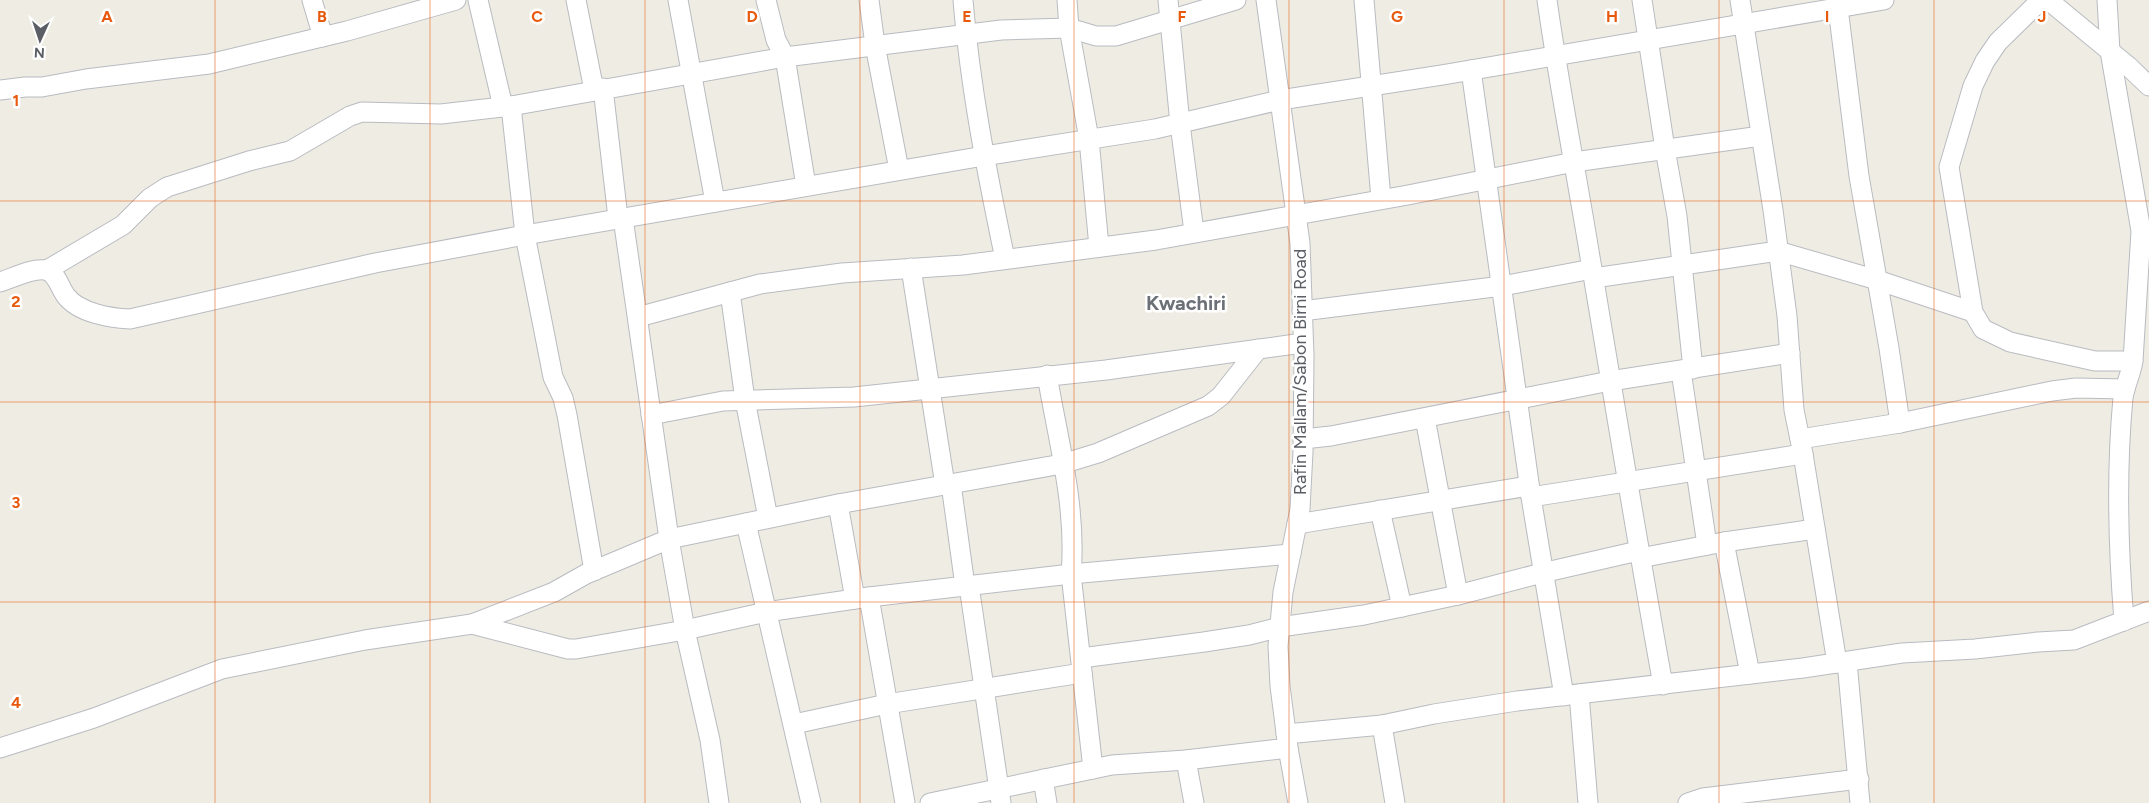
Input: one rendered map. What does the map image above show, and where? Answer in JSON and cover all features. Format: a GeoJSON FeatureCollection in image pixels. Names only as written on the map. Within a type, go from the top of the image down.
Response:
{"type":"FeatureCollection","features":[{"type":"Feature","properties":{"kind":"street"},"geometry":{"type":"LineString","coordinates":[[312,0],[323,37]]}},
{"type":"Feature","properties":{"kind":"street"},"geometry":{"type":"LineString","coordinates":[[0,90],[42,87],[209,64],[323,37],[456,0]]}},
{"type":"Feature","properties":{"kind":"street"},"geometry":{"type":"LineString","coordinates":[[478,0],[507,106],[525,235],[554,377],[568,415],[594,571]]}},
{"type":"Feature","properties":{"kind":"street"},"geometry":{"type":"LineString","coordinates":[[576,0],[599,89],[638,317],[669,540],[685,630],[710,740],[718,803]]}},
{"type":"Feature","properties":{"kind":"street"},"geometry":{"type":"LineString","coordinates":[[678,0],[715,202]]}},
{"type":"Feature","properties":{"kind":"street"},"geometry":{"type":"LineString","coordinates":[[766,0],[776,40],[784,57],[806,186]]}},
{"type":"Feature","properties":{"kind":"street"},"geometry":{"type":"LineString","coordinates":[[869,0],[875,45],[899,170]]}},
{"type":"Feature","properties":{"kind":"street"},"geometry":{"type":"LineString","coordinates":[[963,0],[966,34],[984,156],[1006,259]]}},
{"type":"Feature","properties":{"kind":"street"},"geometry":{"type":"LineString","coordinates":[[1067,0],[1089,139],[1100,247]]}},
{"type":"Feature","properties":{"kind":"street"},"geometry":{"type":"LineString","coordinates":[[1168,0],[1180,124],[1194,232]]}},
{"type":"Feature","properties":{"kind":"street"},"geometry":{"type":"LineString","coordinates":[[47,270],[123,225],[150,198],[167,188],[249,161],[290,151],[350,116],[362,112],[441,114],[507,106],[784,57],[1001,30],[1070,28],[1096,36],[1116,36],[1236,0]]}},
{"type":"Feature","properties":{"kind":"street","name":"Rafin Mallam/Sabon Birni Road"},"geometry":{"type":"LineString","coordinates":[[1266,0],[1297,213],[1302,311],[1304,439],[1300,509],[1283,592],[1278,646],[1280,686],[1287,741],[1298,803]]}},
{"type":"Feature","properties":{"kind":"street"},"geometry":{"type":"LineString","coordinates":[[1364,0],[1381,199]]}},
{"type":"Feature","properties":{"kind":"street"},"geometry":{"type":"LineString","coordinates":[[1547,0],[1639,554],[1663,684]]}},
{"type":"Feature","properties":{"kind":"street"},"geometry":{"type":"LineString","coordinates":[[1642,0],[1677,216],[1682,266],[1687,370],[1697,470],[1750,674]]}},
{"type":"Feature","properties":{"kind":"street"},"geometry":{"type":"LineString","coordinates":[[1740,0],[1788,316],[1794,410],[1842,662],[1859,780],[1860,803]]}},
{"type":"Feature","properties":{"kind":"street"},"geometry":{"type":"LineString","coordinates":[[0,282],[40,269],[47,270],[52,272],[66,296],[77,305],[100,315],[130,319],[375,263],[525,235],[899,170],[1180,124],[1280,100],[1471,70],[1743,22],[1884,0]]}},
{"type":"Feature","properties":{"kind":"street"},"geometry":{"type":"LineString","coordinates":[[2041,0],[1998,42],[1985,60],[1973,86],[1949,167],[1972,312],[1983,329],[2010,342],[2095,360],[2138,351]]}},
{"type":"Feature","properties":{"kind":"street"},"geometry":{"type":"LineString","coordinates":[[2048,0],[2149,86]]}},
{"type":"Feature","properties":{"kind":"street"},"geometry":{"type":"LineString","coordinates":[[2107,0],[2110,51],[2140,231],[2138,351],[2125,389],[2117,501],[2124,621]]}},
{"type":"Feature","properties":{"kind":"street"},"geometry":{"type":"LineString","coordinates":[[1838,8],[1859,176],[1900,423]]}},
{"type":"Feature","properties":{"kind":"street"},"geometry":{"type":"LineString","coordinates":[[1471,70],[1542,573],[1571,695],[1588,803]]}},
{"type":"Feature","properties":{"kind":"street"},"geometry":{"type":"LineString","coordinates":[[638,317],[760,284],[842,273],[963,265],[1100,247],[1381,199],[1574,162],[1761,136]]}},
{"type":"Feature","properties":{"kind":"street"},"geometry":{"type":"LineString","coordinates":[[1302,311],[1593,274],[1682,266],[1778,251],[1877,280],[1972,312]]}},
{"type":"Feature","properties":{"kind":"street"},"geometry":{"type":"LineString","coordinates":[[911,268],[967,586],[1000,796]]}},
{"type":"Feature","properties":{"kind":"street"},"geometry":{"type":"LineString","coordinates":[[730,292],[745,400],[768,518]]}},
{"type":"Feature","properties":{"kind":"street"},"geometry":{"type":"LineString","coordinates":[[651,415],[723,401],[854,398],[1047,375],[1106,370],[1303,343]]}},
{"type":"Feature","properties":{"kind":"street"},"geometry":{"type":"LineString","coordinates":[[0,748],[94,718],[222,668],[365,640],[472,624],[554,592],[594,571],[669,540],[838,504],[1062,464],[1098,454],[1208,406],[1221,396],[1258,350]]}},
{"type":"Feature","properties":{"kind":"street"},"geometry":{"type":"LineString","coordinates":[[1304,439],[1331,436],[1610,381],[1790,353]]}},
{"type":"Feature","properties":{"kind":"street"},"geometry":{"type":"LineString","coordinates":[[1047,375],[1071,516],[1073,546],[1071,574],[1093,769]]}},
{"type":"Feature","properties":{"kind":"street"},"geometry":{"type":"LineString","coordinates":[[1297,524],[1439,500],[1627,482],[1697,470],[2052,390],[2076,388],[2125,389]]}},
{"type":"Feature","properties":{"kind":"street"},"geometry":{"type":"LineString","coordinates":[[1425,418],[1458,595]]}},
{"type":"Feature","properties":{"kind":"street"},"geometry":{"type":"LineString","coordinates":[[838,504],[887,704],[905,803]]}},
{"type":"Feature","properties":{"kind":"street"},"geometry":{"type":"LineString","coordinates":[[1380,510],[1402,607]]}},
{"type":"Feature","properties":{"kind":"street"},"geometry":{"type":"LineString","coordinates":[[746,523],[811,803]]}},
{"type":"Feature","properties":{"kind":"street"},"geometry":{"type":"LineString","coordinates":[[794,724],[887,704],[984,688],[1081,665],[1248,635],[1280,626],[1364,616],[1458,595],[1542,573],[1639,554],[1816,529]]}},
{"type":"Feature","properties":{"kind":"street"},"geometry":{"type":"LineString","coordinates":[[472,624],[568,649],[576,649],[685,630],[766,612],[862,598],[1071,574],[1291,554]]}},
{"type":"Feature","properties":{"kind":"street"},"geometry":{"type":"LineString","coordinates":[[930,803],[1000,796],[1043,779],[1112,765],[1186,760],[1382,725],[1443,712],[1902,653],[1975,649],[2074,640],[2149,611]]}},
{"type":"Feature","properties":{"kind":"street"},"geometry":{"type":"LineString","coordinates":[[1382,725],[1395,803]]}},
{"type":"Feature","properties":{"kind":"street"},"geometry":{"type":"LineString","coordinates":[[1186,760],[1194,803]]}},
{"type":"Feature","properties":{"kind":"street"},"geometry":{"type":"LineString","coordinates":[[1043,779],[1047,803]]}},
{"type":"Feature","properties":{"kind":"street"},"geometry":{"type":"LineString","coordinates":[[1688,803],[1722,795],[1859,780]]}},
{"type":"Feature","properties":{"kind":"district","name":"Kwachiri"},"geometry":{"type":"Point","coordinates":[1186,303]}}]}
